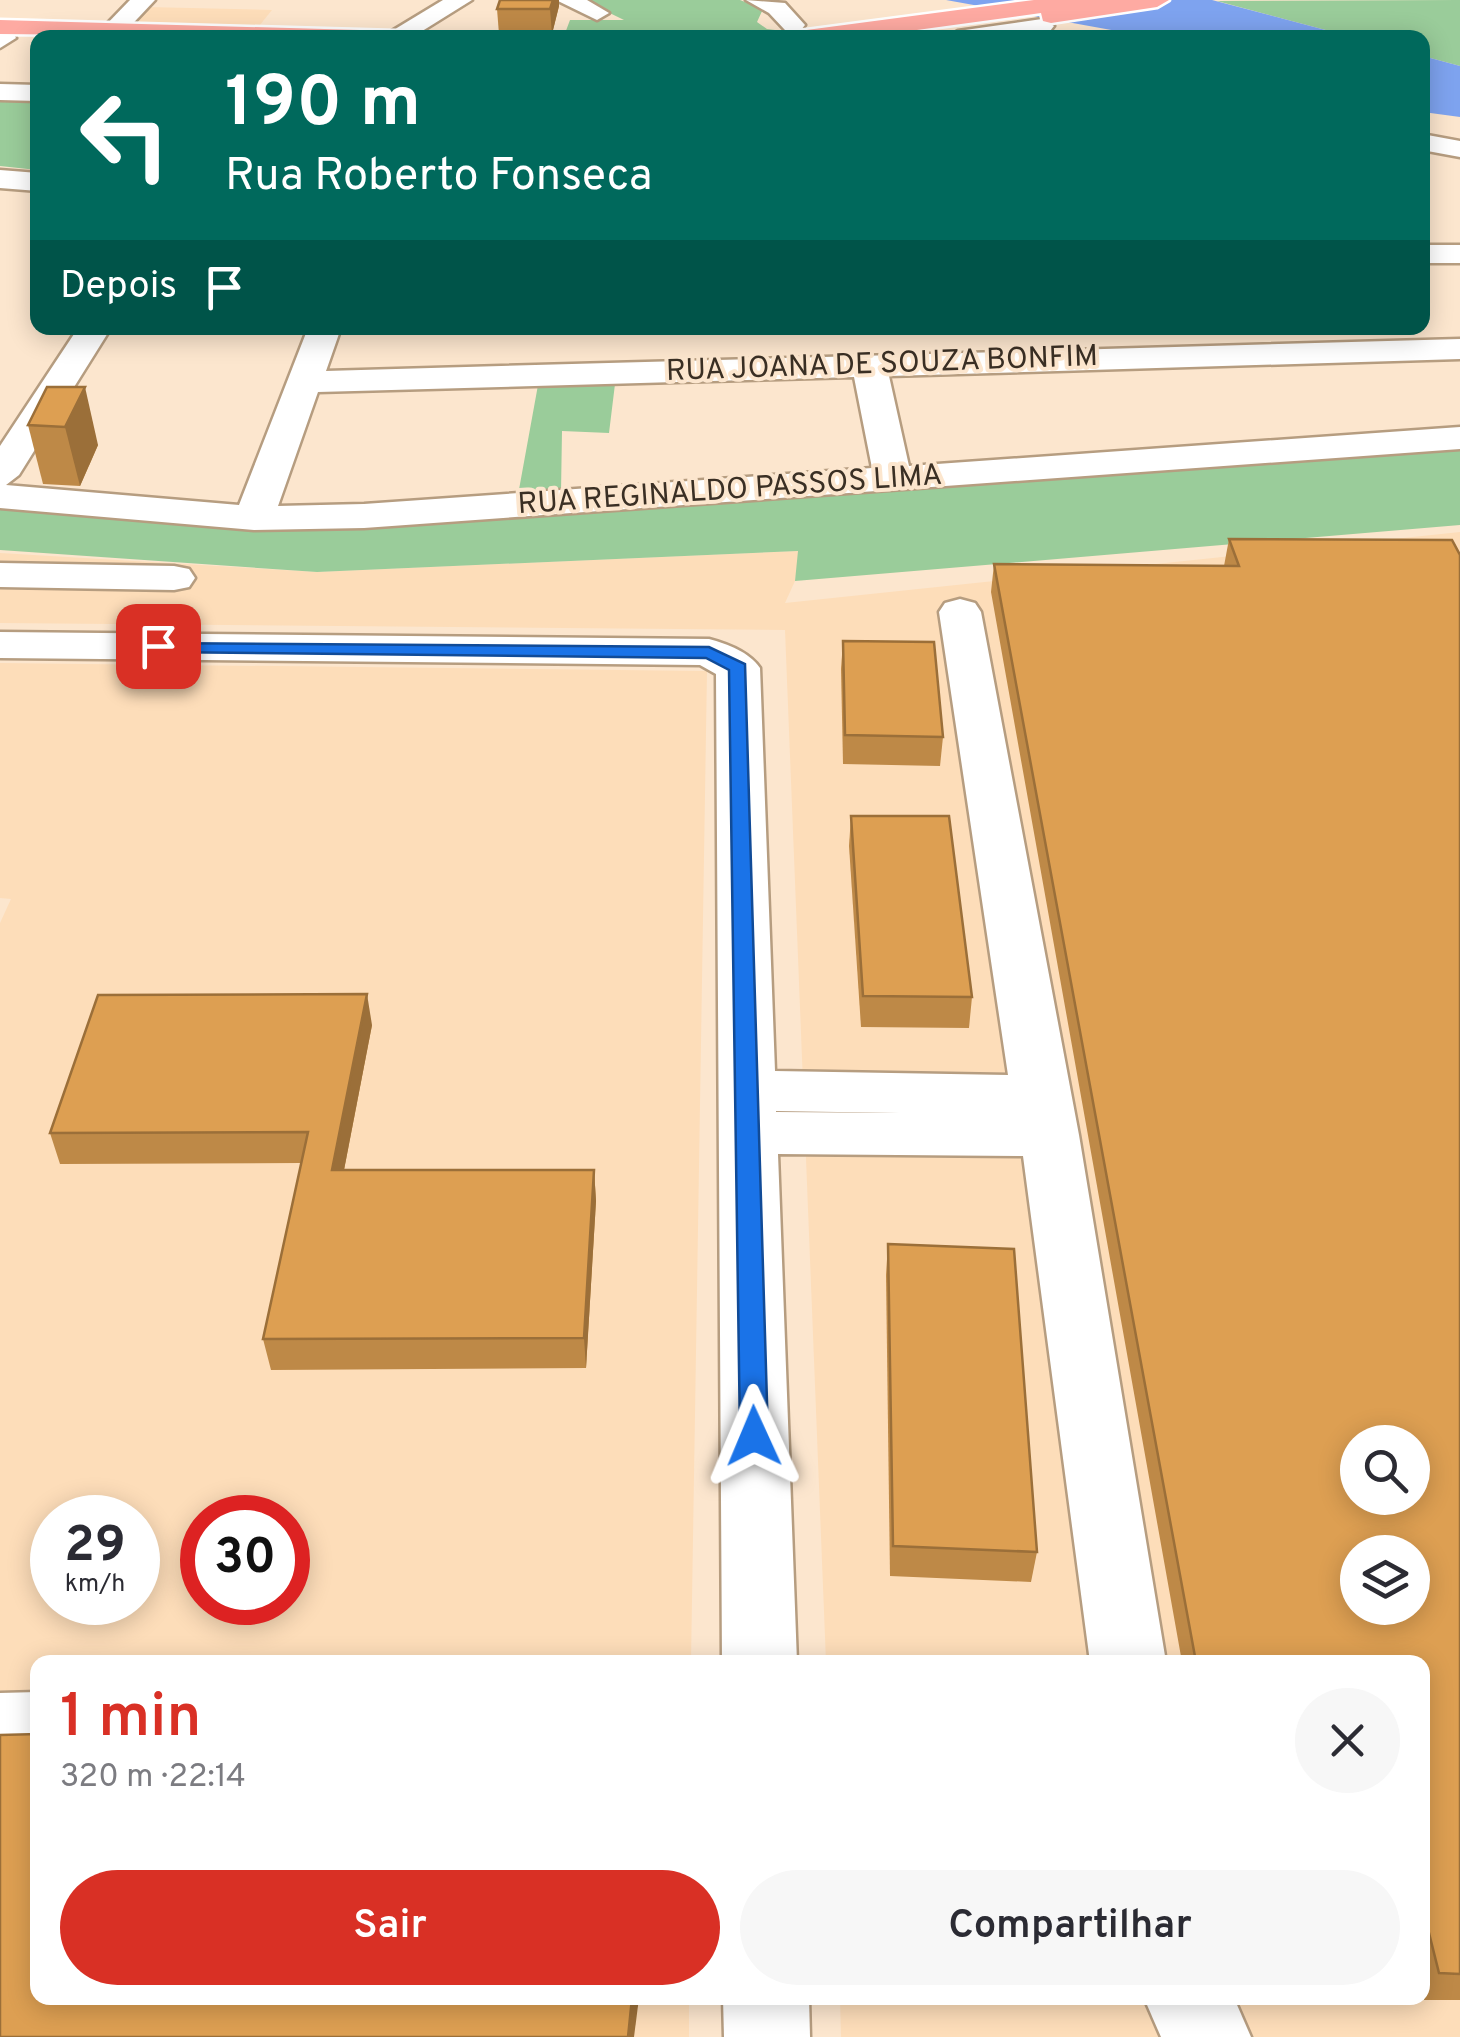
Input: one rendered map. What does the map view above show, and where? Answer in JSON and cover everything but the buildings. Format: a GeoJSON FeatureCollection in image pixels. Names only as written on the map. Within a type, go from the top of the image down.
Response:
{"type":"FeatureCollection","features":[{"type":"Feature","properties":{"kind":"main road"},"geometry":{"type":"LineString","coordinates":[[926,30],[1087,0]]}},
{"type":"Feature","properties":{"kind":"main road"},"geometry":{"type":"LineString","coordinates":[[936,30],[1157,0]]}},
{"type":"Feature","properties":{"kind":"main road"},"geometry":{"type":"LineString","coordinates":[[1,36],[30,34]]}},
{"type":"Feature","properties":{"kind":"main road"},"geometry":{"type":"LineString","coordinates":[[1,36],[30,38]]}},
{"type":"Feature","properties":{"kind":"street"},"geometry":{"type":"LineString","coordinates":[[114,30],[143,0]]}},
{"type":"Feature","properties":{"kind":"street"},"geometry":{"type":"LineString","coordinates":[[409,30],[460,0]]}},
{"type":"Feature","properties":{"kind":"street"},"geometry":{"type":"LineString","coordinates":[[568,0],[596,13]]}},
{"type":"Feature","properties":{"kind":"street"},"geometry":{"type":"LineString","coordinates":[[758,0],[777,8],[795,30]]}},
{"type":"Feature","properties":{"kind":"street"},"geometry":{"type":"LineString","coordinates":[[1014,30],[1042,26]]}},
{"type":"Feature","properties":{"kind":"street"},"geometry":{"type":"LineString","coordinates":[[0,92],[30,93]]}},
{"type":"Feature","properties":{"kind":"street"},"geometry":{"type":"LineString","coordinates":[[1430,146],[1455,159]]}},
{"type":"Feature","properties":{"kind":"street"},"geometry":{"type":"LineString","coordinates":[[0,178],[30,181]]}},
{"type":"Feature","properties":{"kind":"street"},"geometry":{"type":"LineString","coordinates":[[1430,254],[1460,254]]}},
{"type":"Feature","properties":{"kind":"street"},"geometry":{"type":"LineString","coordinates":[[0,475],[90,335]]}},
{"type":"Feature","properties":{"kind":"street"},"geometry":{"type":"LineString","coordinates":[[254,518],[321,335]]}},
{"type":"Feature","properties":{"kind":"street","name":"RUA JOANA DE SOUZA BONFIM"},"geometry":{"type":"LineString","coordinates":[[304,382],[870,364],[1117,343],[1460,348]]}},
{"type":"Feature","properties":{"kind":"street"},"geometry":{"type":"LineString","coordinates":[[870,364],[893,480]]}},
{"type":"Feature","properties":{"kind":"street","name":"RUA REGINALDO PASSOS LIMA"},"geometry":{"type":"LineString","coordinates":[[0,496],[254,518],[364,516],[1460,438]]}},
{"type":"Feature","properties":{"kind":"street"},"geometry":{"type":"LineString","coordinates":[[0,575],[174,578]]}},
{"type":"Feature","properties":{"kind":"street"},"geometry":{"type":"LineString","coordinates":[[960,612],[1045,1116],[1127,1655]]}},
{"type":"Feature","properties":{"kind":"street"},"geometry":{"type":"LineString","coordinates":[[0,645],[709,652],[738,668],[759,1655]]}},
{"type":"Feature","properties":{"kind":"street"},"geometry":{"type":"LineString","coordinates":[[748,1111],[1045,1116]]}},
{"type":"Feature","properties":{"kind":"street"},"geometry":{"type":"LineString","coordinates":[[0,1730],[30,1728]]}},
{"type":"Feature","properties":{"kind":"street"},"geometry":{"type":"LineString","coordinates":[[766,2005],[767,2037]]}},
{"type":"Feature","properties":{"kind":"street"},"geometry":{"type":"LineString","coordinates":[[1190,2005],[1208,2037]]}},
{"type":"Feature","properties":{"kind":"shaded area"},"geometry":{"type":"Polygon","coordinates":[[[146,7],[272,10],[256,30],[126,27],[146,7]]]}},
{"type":"Feature","properties":{"kind":"shaded area"},"geometry":{"type":"Polygon","coordinates":[[[1460,532],[1460,2037],[841,2037],[840,2005],[1430,2005],[1430,1655],[826,1655],[785,630],[0,623],[0,553],[317,572],[799,551],[795,581],[785,603],[1460,532]]]}},
{"type":"Feature","properties":{"kind":"shaded area"},"geometry":{"type":"Polygon","coordinates":[[[0,663],[707,671],[691,1655],[30,1655],[30,2005],[689,2005],[689,2037],[0,2037],[0,923],[11,899],[0,898],[0,663]]]}},
{"type":"Feature","properties":{"kind":"green space"},"geometry":{"type":"Polygon","coordinates":[[[583,0],[740,0],[763,9],[757,22],[775,30],[566,30],[570,20],[624,20],[583,0]]]}},
{"type":"Feature","properties":{"kind":"green space"},"geometry":{"type":"Polygon","coordinates":[[[1460,0],[1460,66],[1430,58],[1430,30],[1326,30],[1217,1],[1460,0]]]}},
{"type":"Feature","properties":{"kind":"green space"},"geometry":{"type":"Polygon","coordinates":[[[0,99],[30,100],[30,169],[0,166],[0,99]]]}},
{"type":"Feature","properties":{"kind":"green space"},"geometry":{"type":"Polygon","coordinates":[[[615,384],[609,433],[562,431],[561,492],[518,495],[538,385],[615,384]]]}},
{"type":"Feature","properties":{"kind":"green space"},"geometry":{"type":"Polygon","coordinates":[[[1460,446],[1460,525],[795,581],[798,551],[317,572],[0,550],[0,505],[269,529],[1460,446]]]}},
{"type":"Feature","properties":{"kind":"water"},"geometry":{"type":"Polygon","coordinates":[[[946,0],[1212,0],[1326,30],[1111,30],[946,0]]]}},
{"type":"Feature","properties":{"kind":"water"},"geometry":{"type":"Polygon","coordinates":[[[1430,58],[1460,66],[1460,117],[1430,113],[1430,58]]]}},
{"type":"Feature","properties":{"kind":"route"},"geometry":{"type":"LineString","coordinates":[[158,646],[709,652],[738,668],[754,1436]]}}]}
